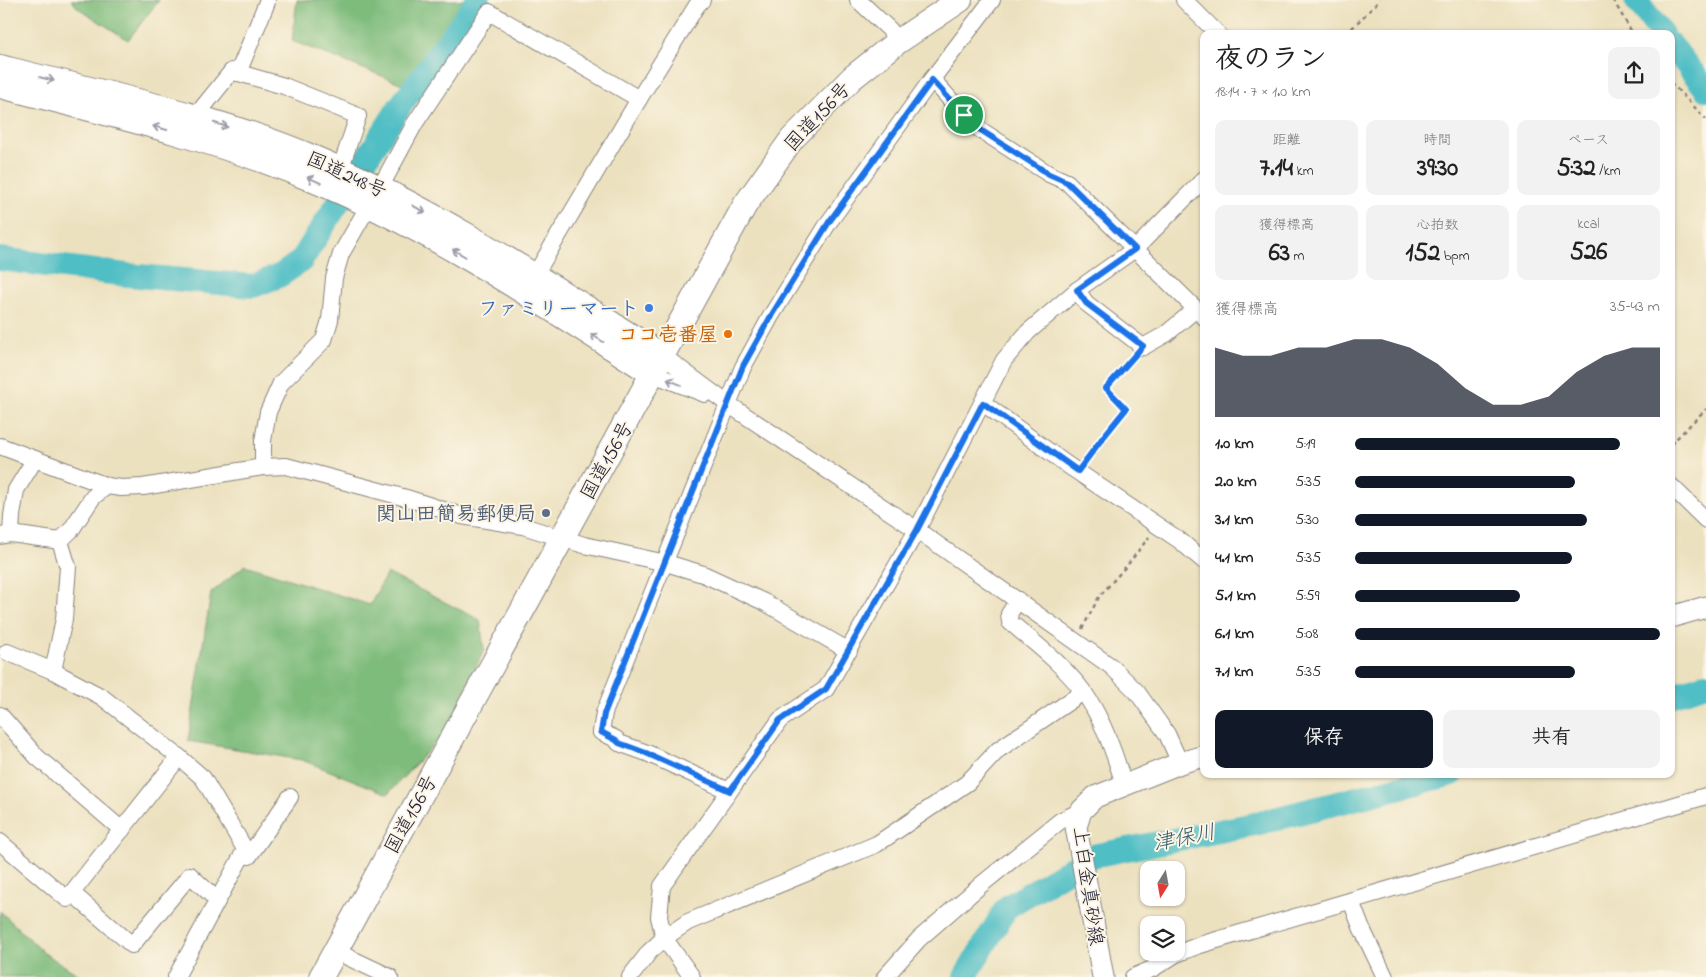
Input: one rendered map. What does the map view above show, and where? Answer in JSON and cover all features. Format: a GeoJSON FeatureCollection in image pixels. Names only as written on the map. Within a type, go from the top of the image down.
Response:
{"type":"FeatureCollection","features":[{"type":"Feature","properties":{"kind":"highway","name":"国道156号"},"geometry":{"type":"LineString","coordinates":[[321,977],[745,205],[792,140],[852,78],[896,43],[960,0]]}},
{"type":"Feature","properties":{"kind":"highway","name":"国道248号"},"geometry":{"type":"LineString","coordinates":[[0,67],[195,117],[252,135],[340,170],[448,247],[658,365]]}},
{"type":"Feature","properties":{"kind":"highway","name":"国道248号"},"geometry":{"type":"LineString","coordinates":[[0,86],[185,135],[308,177],[375,196],[536,275],[658,365]]}},
{"type":"Feature","properties":{"kind":"main road"},"geometry":{"type":"LineString","coordinates":[[1675,617],[1706,607]]}},
{"type":"Feature","properties":{"kind":"main road","name":"上白金真砂線"},"geometry":{"type":"LineString","coordinates":[[1103,977],[1078,819],[1095,797],[1180,763],[1200,757]]}},
{"type":"Feature","properties":{"kind":"street"},"geometry":{"type":"LineString","coordinates":[[536,275],[638,99],[702,0]]}},
{"type":"Feature","properties":{"kind":"street"},"geometry":{"type":"LineString","coordinates":[[858,0],[890,30],[896,43]]}},
{"type":"Feature","properties":{"kind":"street"},"geometry":{"type":"LineString","coordinates":[[730,791],[646,753],[619,743],[601,732],[604,714],[666,563],[743,366],[771,316],[829,222],[992,0]]}},
{"type":"Feature","properties":{"kind":"street"},"geometry":{"type":"LineString","coordinates":[[1184,0],[1214,30]]}},
{"type":"Feature","properties":{"kind":"street"},"geometry":{"type":"LineString","coordinates":[[238,73],[267,2]]}},
{"type":"Feature","properties":{"kind":"street"},"geometry":{"type":"LineString","coordinates":[[263,467],[263,442],[268,412],[282,383],[324,340],[330,320],[334,278],[341,254],[415,123],[489,12],[638,99]]}},
{"type":"Feature","properties":{"kind":"street"},"geometry":{"type":"LineString","coordinates":[[195,117],[232,71],[284,86],[358,116],[340,170]]}},
{"type":"Feature","properties":{"kind":"street"},"geometry":{"type":"LineString","coordinates":[[932,80],[979,129],[1049,174],[1067,182],[1200,313],[1143,346],[1086,303],[1077,290]]}},
{"type":"Feature","properties":{"kind":"street"},"geometry":{"type":"LineString","coordinates":[[692,977],[664,938],[660,917],[662,886],[780,720],[826,689],[917,530],[1004,360],[1028,332],[1077,290],[1135,249],[1200,183]]}},
{"type":"Feature","properties":{"kind":"street"},"geometry":{"type":"LineString","coordinates":[[658,365],[728,404],[917,530],[1112,668],[1137,692],[1167,734],[1180,763]]}},
{"type":"Feature","properties":{"kind":"street"},"geometry":{"type":"LineString","coordinates":[[983,403],[1179,540],[1200,558]]}},
{"type":"Feature","properties":{"kind":"street"},"geometry":{"type":"LineString","coordinates":[[0,446],[107,486],[121,488],[263,467],[286,466],[410,498],[462,516],[523,526],[584,545],[666,563],[703,574],[764,602],[849,651]]}},
{"type":"Feature","properties":{"kind":"street"},"geometry":{"type":"LineString","coordinates":[[35,459],[16,490],[12,516],[6,535],[60,541],[72,530],[93,497],[107,486]]}},
{"type":"Feature","properties":{"kind":"street"},"geometry":{"type":"LineString","coordinates":[[1675,490],[1706,520]]}},
{"type":"Feature","properties":{"kind":"street"},"geometry":{"type":"LineString","coordinates":[[53,671],[64,620],[68,567],[60,541]]}},
{"type":"Feature","properties":{"kind":"street"},"geometry":{"type":"LineString","coordinates":[[1018,600],[1009,614],[1010,622],[1061,667],[1084,692],[1104,730],[1124,785]]}},
{"type":"Feature","properties":{"kind":"street"},"geometry":{"type":"LineString","coordinates":[[7,652],[53,671],[102,698],[179,757],[203,778],[250,856],[290,797]]}},
{"type":"Feature","properties":{"kind":"street"},"geometry":{"type":"LineString","coordinates":[[630,977],[650,951],[664,938],[688,922],[877,844],[967,783],[998,750],[1084,692]]}},
{"type":"Feature","properties":{"kind":"street"},"geometry":{"type":"LineString","coordinates":[[0,715],[37,757],[122,830]]}},
{"type":"Feature","properties":{"kind":"street"},"geometry":{"type":"LineString","coordinates":[[0,842],[67,899],[179,757]]}},
{"type":"Feature","properties":{"kind":"street"},"geometry":{"type":"LineString","coordinates":[[1133,977],[1152,969],[1176,954],[1200,945],[1706,796]]}},
{"type":"Feature","properties":{"kind":"street"},"geometry":{"type":"LineString","coordinates":[[885,977],[919,939],[982,884],[1060,821],[1078,819]]}},
{"type":"Feature","properties":{"kind":"street"},"geometry":{"type":"LineString","coordinates":[[176,977],[245,850]]}},
{"type":"Feature","properties":{"kind":"street"},"geometry":{"type":"LineString","coordinates":[[72,893],[132,945],[190,875],[218,900]]}},
{"type":"Feature","properties":{"kind":"street"},"geometry":{"type":"LineString","coordinates":[[1351,901],[1385,977]]}},
{"type":"Feature","properties":{"kind":"street"},"geometry":{"type":"LineString","coordinates":[[335,952],[390,977]]}},
{"type":"Feature","properties":{"kind":"path"},"geometry":{"type":"LineString","coordinates":[[1350,30],[1380,0]]}},
{"type":"Feature","properties":{"kind":"path"},"geometry":{"type":"LineString","coordinates":[[1613,0],[1632,30]]}},
{"type":"Feature","properties":{"kind":"path"},"geometry":{"type":"LineString","coordinates":[[1675,87],[1706,119]]}},
{"type":"Feature","properties":{"kind":"path"},"geometry":{"type":"LineString","coordinates":[[1078,471],[1126,409],[1106,388],[1143,346]]}},
{"type":"Feature","properties":{"kind":"path"},"geometry":{"type":"LineString","coordinates":[[1675,440],[1706,409]]}},
{"type":"Feature","properties":{"kind":"path"},"geometry":{"type":"LineString","coordinates":[[1075,641],[1099,597],[1129,564],[1157,525]]}},
{"type":"Feature","properties":{"kind":"green space"},"geometry":{"type":"Polygon","coordinates":[[[71,0],[159,0],[128,40],[78,8],[71,0]]]}},
{"type":"Feature","properties":{"kind":"green space"},"geometry":{"type":"Polygon","coordinates":[[[297,0],[467,0],[405,85],[292,41],[297,0]]]}},
{"type":"Feature","properties":{"kind":"green space"},"geometry":{"type":"Polygon","coordinates":[[[245,565],[370,605],[387,573],[480,620],[484,650],[446,731],[388,794],[302,760],[188,741],[211,593],[245,565]]]}},
{"type":"Feature","properties":{"kind":"green space"},"geometry":{"type":"Polygon","coordinates":[[[0,911],[44,953],[82,977],[0,977],[0,911]]]}},
{"type":"Feature","properties":{"kind":"waterway"},"geometry":{"type":"LineString","coordinates":[[0,259],[127,275],[253,286],[281,275],[301,261],[400,106],[478,0]]}},
{"type":"Feature","properties":{"kind":"waterway"},"geometry":{"type":"LineString","coordinates":[[1636,0],[1659,30]]}},
{"type":"Feature","properties":{"kind":"waterway"},"geometry":{"type":"LineString","coordinates":[[1675,50],[1706,89]]}},
{"type":"Feature","properties":{"kind":"waterway","name":"津保川"},"geometry":{"type":"LineString","coordinates":[[1675,695],[1706,684]]}},
{"type":"Feature","properties":{"kind":"waterway","name":"津保川"},"geometry":{"type":"LineString","coordinates":[[965,977],[1007,907],[1092,856],[1255,824],[1436,778]]}},
{"type":"Feature","properties":{"kind":"place","name":"ファミリーマート"},"geometry":{"type":"Point","coordinates":[649,308]}},
{"type":"Feature","properties":{"kind":"place","name":"ココ壱番屋"},"geometry":{"type":"Point","coordinates":[728,334]}},
{"type":"Feature","properties":{"kind":"place","name":"関山田簡易郵便局"},"geometry":{"type":"Point","coordinates":[546,513]}},
{"type":"Feature","properties":{"kind":"route"},"geometry":{"type":"LineString","coordinates":[[932,80],[964,115],[979,129],[1049,174],[1067,182],[1135,249],[1094,280],[1077,290],[1086,303],[1143,346],[1106,388],[1126,409],[1078,471],[983,403],[917,530],[826,689],[780,720],[730,791],[646,753],[619,743],[601,732],[604,714],[666,563],[743,366],[771,316],[829,222],[932,80]]}}]}
